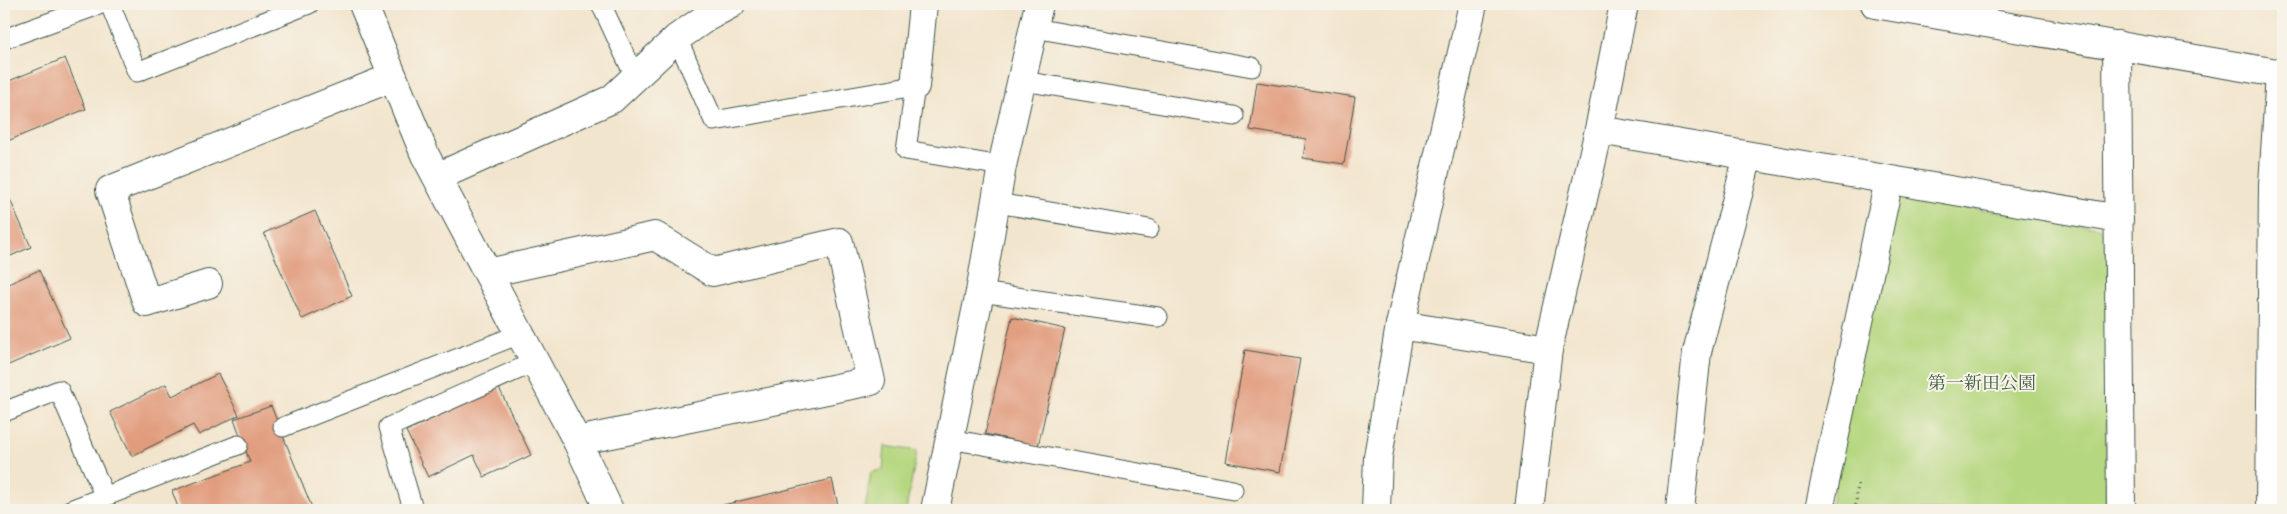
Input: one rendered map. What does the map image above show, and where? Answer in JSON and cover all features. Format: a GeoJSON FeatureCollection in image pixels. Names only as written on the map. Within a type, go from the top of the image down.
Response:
{"type":"FeatureCollection","features":[{"type":"Feature","properties":{"kind":"street"},"geometry":{"type":"LineString","coordinates":[[363,4],[425,155],[577,441],[609,510]]}},
{"type":"Feature","properties":{"kind":"street"},"geometry":{"type":"LineString","coordinates":[[437,177],[612,98],[678,38],[707,17],[731,4]]}},
{"type":"Feature","properties":{"kind":"street"},"geometry":{"type":"LineString","coordinates":[[915,86],[923,4]]}},
{"type":"Feature","properties":{"kind":"street"},"geometry":{"type":"LineString","coordinates":[[1376,510],[1378,457],[1400,325],[1473,4]]}},
{"type":"Feature","properties":{"kind":"street"},"geometry":{"type":"LineString","coordinates":[[1529,510],[1548,349],[1599,130],[1624,4]]}},
{"type":"Feature","properties":{"kind":"street"},"geometry":{"type":"LineString","coordinates":[[1875,4],[2282,74],[2273,184],[2270,510]]}},
{"type":"Feature","properties":{"kind":"street"},"geometry":{"type":"LineString","coordinates":[[935,510],[980,292],[1002,166],[1036,16]]}},
{"type":"Feature","properties":{"kind":"street"},"geometry":{"type":"LineString","coordinates":[[2117,45],[2121,510]]}},
{"type":"Feature","properties":{"kind":"street"},"geometry":{"type":"LineString","coordinates":[[208,284],[147,303],[110,190],[393,76]]}},
{"type":"Feature","properties":{"kind":"street"},"geometry":{"type":"LineString","coordinates":[[1599,130],[2119,219]]}},
{"type":"Feature","properties":{"kind":"street"},"geometry":{"type":"LineString","coordinates":[[1680,510],[1697,352],[1748,156]]}},
{"type":"Feature","properties":{"kind":"street"},"geometry":{"type":"LineString","coordinates":[[1819,510],[1889,180]]}},
{"type":"Feature","properties":{"kind":"street"},"geometry":{"type":"LineString","coordinates":[[488,273],[655,236],[713,272],[839,242],[871,381],[577,441]]}},
{"type":"Feature","properties":{"kind":"street"},"geometry":{"type":"LineString","coordinates":[[1400,325],[1548,349]]}},
{"type":"Feature","properties":{"kind":"lane"},"geometry":{"type":"LineString","coordinates":[[4,39],[102,4]]}},
{"type":"Feature","properties":{"kind":"lane"},"geometry":{"type":"LineString","coordinates":[[110,4],[137,72],[309,4]]}},
{"type":"Feature","properties":{"kind":"lane"},"geometry":{"type":"LineString","coordinates":[[600,4],[635,77]]}},
{"type":"Feature","properties":{"kind":"lane"},"geometry":{"type":"LineString","coordinates":[[1036,16],[1252,67]]}},
{"type":"Feature","properties":{"kind":"lane"},"geometry":{"type":"LineString","coordinates":[[678,38],[714,121],[915,86],[906,150],[1002,166]]}},
{"type":"Feature","properties":{"kind":"lane"},"geometry":{"type":"LineString","coordinates":[[1022,81],[1234,116]]}},
{"type":"Feature","properties":{"kind":"lane"},"geometry":{"type":"LineString","coordinates":[[997,203],[1149,229]]}},
{"type":"Feature","properties":{"kind":"lane"},"geometry":{"type":"LineString","coordinates":[[980,292],[1158,317]]}},
{"type":"Feature","properties":{"kind":"lane"},"geometry":{"type":"LineString","coordinates":[[283,427],[520,334]]}},
{"type":"Feature","properties":{"kind":"lane"},"geometry":{"type":"LineString","coordinates":[[413,510],[389,426],[535,362]]}},
{"type":"Feature","properties":{"kind":"lane"},"geometry":{"type":"LineString","coordinates":[[4,412],[59,390],[105,497]]}},
{"type":"Feature","properties":{"kind":"lane"},"geometry":{"type":"LineString","coordinates":[[950,439],[1233,490]]}},
{"type":"Feature","properties":{"kind":"lane"},"geometry":{"type":"LineString","coordinates":[[70,510],[238,445]]}},
{"type":"Feature","properties":{"kind":"green space","name":"第一新田公園"},"geometry":{"type":"Polygon","coordinates":[[[1901,197],[2098,227],[2109,237],[2106,510],[1830,510],[1889,211],[1901,197]]]}},
{"type":"Feature","properties":{"kind":"green space"},"geometry":{"type":"Polygon","coordinates":[[[885,446],[917,451],[906,510],[865,510],[871,472],[883,470],[885,446]]]}},
{"type":"Feature","properties":{"kind":"building"},"geometry":{"type":"Polygon","coordinates":[[[65,58],[86,109],[5,142],[4,83],[65,58]]]}},
{"type":"Feature","properties":{"kind":"building"},"geometry":{"type":"Polygon","coordinates":[[[1257,82],[1355,97],[1344,164],[1303,158],[1306,139],[1250,130],[1257,82]]]}},
{"type":"Feature","properties":{"kind":"building"},"geometry":{"type":"Polygon","coordinates":[[[4,186],[31,247],[4,259],[4,186]]]}},
{"type":"Feature","properties":{"kind":"building"},"geometry":{"type":"Polygon","coordinates":[[[315,211],[352,296],[302,319],[264,233],[315,211]]]}},
{"type":"Feature","properties":{"kind":"building"},"geometry":{"type":"Polygon","coordinates":[[[39,270],[70,338],[4,367],[4,286],[39,270]]]}},
{"type":"Feature","properties":{"kind":"building"},"geometry":{"type":"Polygon","coordinates":[[[1012,317],[1065,329],[1038,446],[985,434],[1012,317]]]}},
{"type":"Feature","properties":{"kind":"building"},"geometry":{"type":"Polygon","coordinates":[[[1245,350],[1300,359],[1280,472],[1226,462],[1245,350]]]}},
{"type":"Feature","properties":{"kind":"building"},"geometry":{"type":"Polygon","coordinates":[[[218,374],[239,415],[199,435],[193,425],[132,456],[110,412],[166,384],[172,396],[218,374]]]}},
{"type":"Feature","properties":{"kind":"building"},"geometry":{"type":"Polygon","coordinates":[[[499,388],[531,455],[484,477],[474,455],[428,477],[406,431],[499,388]]]}},
{"type":"Feature","properties":{"kind":"building"},"geometry":{"type":"Polygon","coordinates":[[[271,406],[313,510],[179,510],[172,491],[250,462],[234,419],[271,406]]]}},
{"type":"Feature","properties":{"kind":"building"},"geometry":{"type":"Polygon","coordinates":[[[832,479],[839,510],[724,510],[723,505],[832,479]]]}}]}
